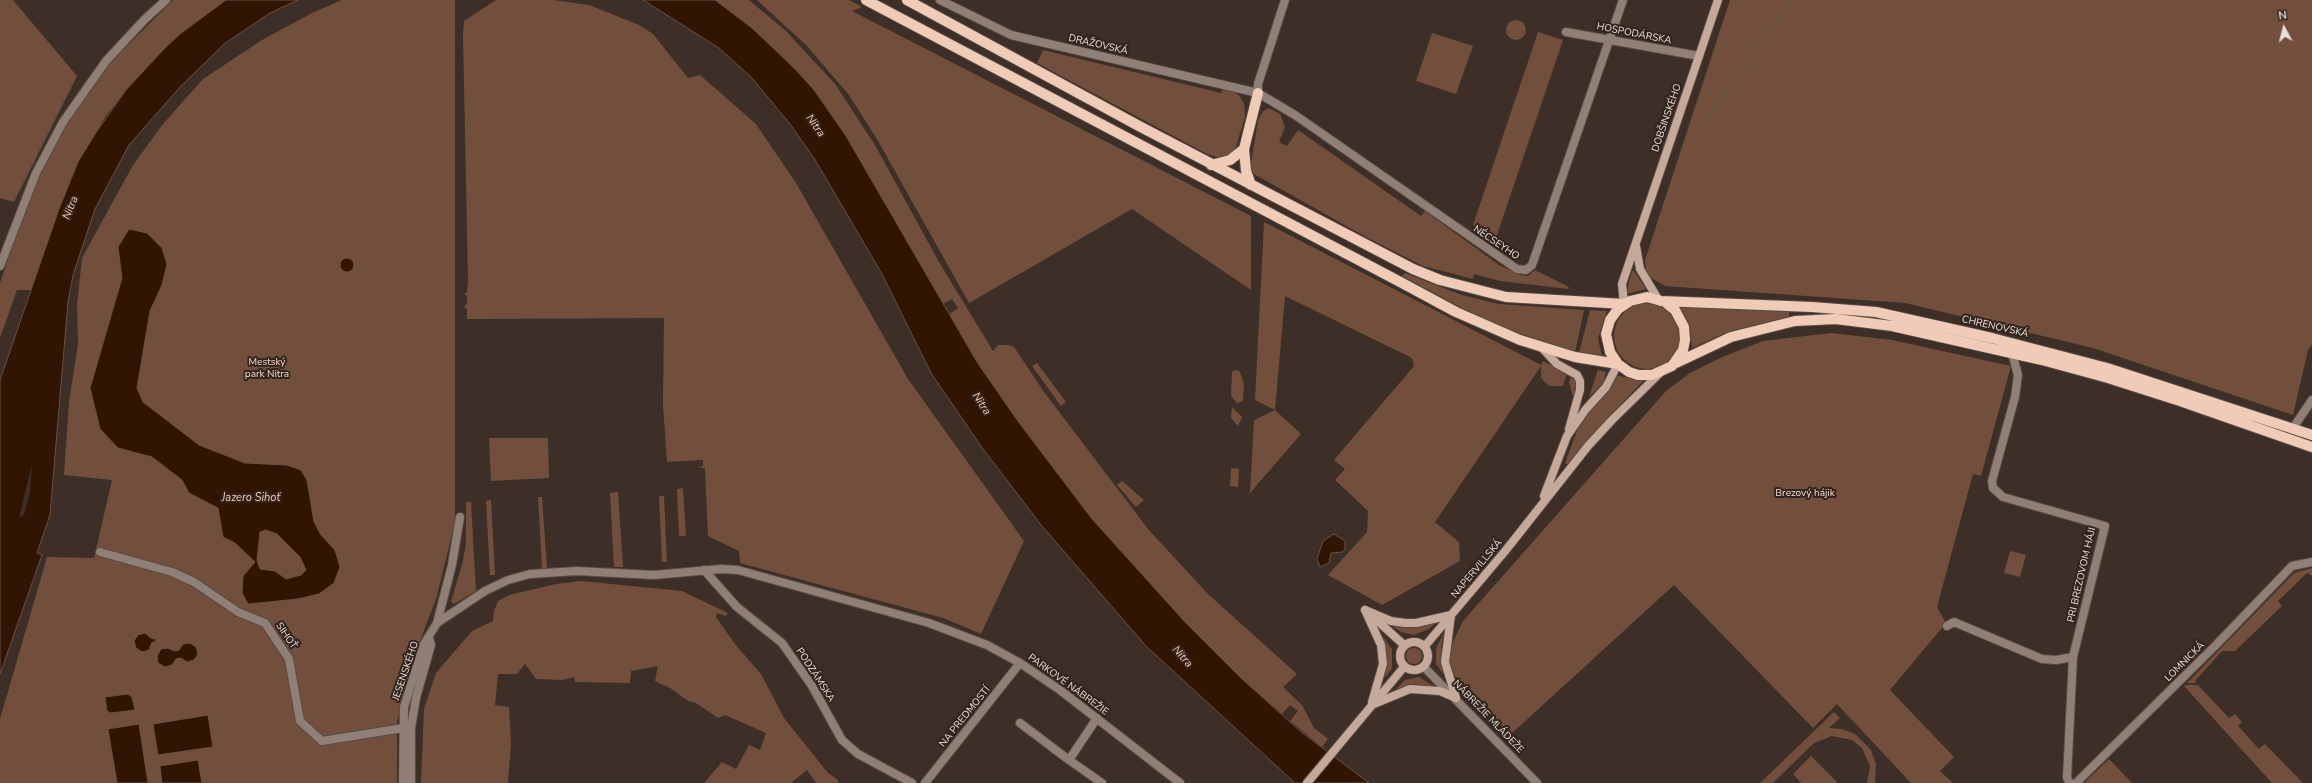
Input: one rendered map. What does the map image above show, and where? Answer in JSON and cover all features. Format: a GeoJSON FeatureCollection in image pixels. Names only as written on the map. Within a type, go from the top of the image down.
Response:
{"type":"FeatureCollection","features":[{"type":"Feature","properties":{"kind":"main road"},"geometry":{"type":"LineString","coordinates":[[866,0],[1456,312],[1543,349],[1575,357],[1618,364],[1638,375],[1652,375],[1661,373],[1701,349],[1731,337],[1778,324],[1809,319],[1836,319],[1892,326],[2012,353],[2100,376],[2173,398],[2312,447]]}},
{"type":"Feature","properties":{"kind":"main road"},"geometry":{"type":"LineString","coordinates":[[907,0],[1267,194],[1389,258],[1440,280],[1506,297],[1624,304],[1640,298],[1660,300],[1677,313],[1684,327],[1684,347],[1674,364]]}},
{"type":"Feature","properties":{"kind":"main road"},"geometry":{"type":"LineString","coordinates":[[1251,185],[1246,171],[1244,149],[1258,93]]}},
{"type":"Feature","properties":{"kind":"main road"},"geometry":{"type":"LineString","coordinates":[[1212,164],[1230,160],[1244,149]]}},
{"type":"Feature","properties":{"kind":"main road","name":"CHRENOVSKÁ"},"geometry":{"type":"LineString","coordinates":[[1660,300],[1812,307],[1876,312],[1992,338],[2107,368],[2312,435]]}},
{"type":"Feature","properties":{"kind":"main road"},"geometry":{"type":"LineString","coordinates":[[1618,364],[1610,352],[1606,334],[1612,317],[1624,304]]}},
{"type":"Feature","properties":{"kind":"street"},"geometry":{"type":"LineString","coordinates":[[0,266],[36,173],[63,122],[106,61],[145,19],[166,0]]}},
{"type":"Feature","properties":{"kind":"street","name":"DRAŽOVSKÁ"},"geometry":{"type":"LineString","coordinates":[[940,0],[1011,35],[1258,93]]}},
{"type":"Feature","properties":{"kind":"street"},"geometry":{"type":"LineString","coordinates":[[1258,93],[1258,84],[1285,0]]}},
{"type":"Feature","properties":{"kind":"street","name":"NÉCSEYHO"},"geometry":{"type":"LineString","coordinates":[[1258,93],[1301,119],[1517,269],[1526,270],[1532,265],[1623,0]]}},
{"type":"Feature","properties":{"kind":"street","name":"DOBŠINSKÉHO"},"geometry":{"type":"LineString","coordinates":[[1624,304],[1622,284],[1718,0]]}},
{"type":"Feature","properties":{"kind":"street","name":"HOSPODÁRSKA"},"geometry":{"type":"LineString","coordinates":[[1566,32],[1698,56]]}},
{"type":"Feature","properties":{"kind":"street","name":"DOBŠINSKÉHO"},"geometry":{"type":"LineString","coordinates":[[1636,242],[1640,269],[1660,300]]}},
{"type":"Feature","properties":{"kind":"street"},"geometry":{"type":"LineString","coordinates":[[1543,349],[1558,364],[1577,375],[1580,381],[1580,390],[1567,436]]}},
{"type":"Feature","properties":{"kind":"street","name":"PRI BREZOVOM HÁJI"},"geometry":{"type":"LineString","coordinates":[[2012,353],[2018,375],[2015,398],[1992,481],[1993,488],[2003,497],[2105,526],[2073,657],[2067,778],[2070,783]]}},
{"type":"Feature","properties":{"kind":"street","name":"NAPERVILLSKÁ"},"geometry":{"type":"LineString","coordinates":[[1542,503],[1567,436],[1586,409],[1606,387],[1618,364]]}},
{"type":"Feature","properties":{"kind":"street","name":"NAPERVILLSKÁ"},"geometry":{"type":"LineString","coordinates":[[1425,646],[1506,550],[1542,503],[1612,420],[1661,373]]}},
{"type":"Feature","properties":{"kind":"street"},"geometry":{"type":"LineString","coordinates":[[2293,428],[2312,400]]}},
{"type":"Feature","properties":{"kind":"street","name":"JESENSKÉHO"},"geometry":{"type":"LineString","coordinates":[[411,783],[404,707],[424,644],[437,624],[452,565],[460,517]]}},
{"type":"Feature","properties":{"kind":"street","name":"SIHOŤ"},"geometry":{"type":"LineString","coordinates":[[100,552],[172,572],[194,582],[238,612],[264,622],[289,659],[300,721],[322,741],[407,728]]}},
{"type":"Feature","properties":{"kind":"street","name":"LOMNICKÁ"},"geometry":{"type":"LineString","coordinates":[[2076,783],[2216,645],[2292,566],[2312,562]]}},
{"type":"Feature","properties":{"kind":"street","name":"PARKOVÉ NÁBREŽIE"},"geometry":{"type":"LineString","coordinates":[[704,570],[730,569],[771,578],[929,623],[966,636],[1020,663],[1097,718],[1180,783]]}},
{"type":"Feature","properties":{"kind":"street"},"geometry":{"type":"LineString","coordinates":[[437,624],[485,591],[508,580],[530,574],[577,571],[654,575],[704,570]]}},
{"type":"Feature","properties":{"kind":"street","name":"PODZÁMSKA"},"geometry":{"type":"LineString","coordinates":[[704,570],[737,607],[782,643],[812,686],[842,740],[858,754],[912,783]]}},
{"type":"Feature","properties":{"kind":"street"},"geometry":{"type":"LineString","coordinates":[[1365,610],[1391,621],[1416,623],[1451,615],[1445,662],[1456,698]]}},
{"type":"Feature","properties":{"kind":"street"},"geometry":{"type":"LineString","coordinates":[[1365,610],[1404,646]]}},
{"type":"Feature","properties":{"kind":"street"},"geometry":{"type":"LineString","coordinates":[[1365,610],[1381,645],[1383,664],[1370,706]]}},
{"type":"Feature","properties":{"kind":"street"},"geometry":{"type":"LineString","coordinates":[[1947,626],[1954,622],[2042,659],[2056,660],[2073,657]]}},
{"type":"Feature","properties":{"kind":"street"},"geometry":{"type":"LineString","coordinates":[[1415,642],[1425,646],[1429,657],[1424,667],[1414,670],[1404,667],[1400,654],[1404,646],[1415,642]]}},
{"type":"Feature","properties":{"kind":"street","name":"NA PREDMOSTÍ"},"geometry":{"type":"LineString","coordinates":[[925,783],[1020,663]]}},
{"type":"Feature","properties":{"kind":"street"},"geometry":{"type":"LineString","coordinates":[[1307,783],[1404,667]]}},
{"type":"Feature","properties":{"kind":"street","name":"NÁBREŽIE MLÁDEŽE"},"geometry":{"type":"LineString","coordinates":[[1424,667],[1456,698],[1537,783]]}},
{"type":"Feature","properties":{"kind":"street"},"geometry":{"type":"LineString","coordinates":[[1370,706],[1410,689],[1440,691],[1456,698]]}},
{"type":"Feature","properties":{"kind":"street"},"geometry":{"type":"LineString","coordinates":[[1069,760],[1097,718]]}},
{"type":"Feature","properties":{"kind":"street"},"geometry":{"type":"LineString","coordinates":[[1020,723],[1102,783]]}},
{"type":"Feature","properties":{"kind":"street","name":"JESENSKÉHO"},"geometry":{"type":"LineString","coordinates":[[403,783],[407,728]]}},
{"type":"Feature","properties":{"kind":"green space"},"geometry":{"type":"Polygon","coordinates":[[[0,0],[13,0],[77,76],[14,202],[0,198],[0,0]]]}},
{"type":"Feature","properties":{"kind":"green space"},"geometry":{"type":"Polygon","coordinates":[[[173,0],[226,0],[180,34],[164,49],[126,90],[105,117],[70,180],[31,290],[17,290],[0,338],[0,283],[21,220],[46,160],[74,111],[107,66],[173,0]]]}},
{"type":"Feature","properties":{"kind":"green space","name":"Mestský park Nitra"},"geometry":{"type":"Polygon","coordinates":[[[342,0],[455,0],[455,523],[436,599],[415,654],[397,722],[397,783],[0,783],[0,719],[47,557],[94,558],[112,480],[64,475],[69,402],[78,344],[77,305],[82,258],[133,165],[163,124],[203,79],[262,40],[312,13],[342,0]]]}},
{"type":"Feature","properties":{"kind":"green space"},"geometry":{"type":"Polygon","coordinates":[[[496,0],[553,0],[589,5],[639,25],[653,34],[688,78],[700,75],[756,124],[796,183],[908,379],[1024,541],[981,634],[943,618],[740,563],[739,551],[708,536],[705,468],[698,467],[703,466],[703,460],[667,462],[663,405],[664,318],[467,319],[467,309],[464,307],[467,304],[467,296],[464,294],[467,292],[468,282],[463,35],[464,21],[496,0]]]}},
{"type":"Feature","properties":{"kind":"green space"},"geometry":{"type":"Polygon","coordinates":[[[715,0],[749,0],[786,31],[835,84],[875,145],[939,262],[993,351],[998,345],[1008,345],[1014,347],[1044,392],[1148,529],[1208,594],[1297,674],[1283,687],[1302,705],[1314,728],[1328,739],[1322,747],[1290,721],[1298,711],[1290,705],[1282,714],[1242,679],[1185,622],[1092,519],[1017,420],[977,362],[948,315],[958,308],[952,299],[942,304],[827,108],[814,90],[780,54],[752,28],[715,0]]]}},
{"type":"Feature","properties":{"kind":"green space"},"geometry":{"type":"Polygon","coordinates":[[[757,0],[849,0],[862,7],[852,11],[1251,216],[1251,290],[1132,209],[969,303],[877,139],[849,95],[807,46],[757,0]]]}},
{"type":"Feature","properties":{"kind":"green space"},"geometry":{"type":"Polygon","coordinates":[[[1730,0],[2312,0],[2312,345],[2308,350],[2293,415],[2093,348],[1905,303],[1665,286],[1651,278],[1646,270],[1645,260],[1730,0]]]}},
{"type":"Feature","properties":{"kind":"green space"},"geometry":{"type":"Polygon","coordinates":[[[1516,20],[1523,23],[1526,30],[1523,37],[1516,40],[1509,37],[1506,30],[1509,23],[1516,20]]]}},
{"type":"Feature","properties":{"kind":"green space"},"geometry":{"type":"Polygon","coordinates":[[[1538,32],[1563,40],[1495,241],[1473,225],[1538,32]]]}},
{"type":"Feature","properties":{"kind":"green space"},"geometry":{"type":"Polygon","coordinates":[[[1432,33],[1473,46],[1456,94],[1416,81],[1432,33]]]}},
{"type":"Feature","properties":{"kind":"green space"},"geometry":{"type":"Polygon","coordinates":[[[1043,50],[1221,93],[1223,89],[1232,91],[1239,95],[1244,104],[1245,117],[1234,153],[1223,159],[1207,154],[1037,63],[1043,50]]]}},
{"type":"Feature","properties":{"kind":"green space"},"geometry":{"type":"Polygon","coordinates":[[[1269,108],[1280,114],[1285,127],[1279,142],[1287,146],[1298,130],[1421,216],[1425,211],[1499,265],[1520,275],[1528,276],[1535,270],[1569,287],[1568,289],[1500,281],[1474,274],[1473,279],[1423,266],[1366,237],[1254,174],[1250,170],[1258,120],[1263,111],[1269,108]]]}},
{"type":"Feature","properties":{"kind":"green space"},"geometry":{"type":"Polygon","coordinates":[[[1264,222],[1541,365],[1543,361],[1567,373],[1563,386],[1549,386],[1541,378],[1541,366],[1435,522],[1459,542],[1460,561],[1382,605],[1328,575],[1367,532],[1368,511],[1335,480],[1345,469],[1334,460],[1414,366],[1412,358],[1285,296],[1275,410],[1255,400],[1264,222]]]}},
{"type":"Feature","properties":{"kind":"green space"},"geometry":{"type":"Polygon","coordinates":[[[1632,271],[1634,271],[1646,289],[1626,294],[1632,271]]]}},
{"type":"Feature","properties":{"kind":"green space"},"geometry":{"type":"Polygon","coordinates":[[[1405,273],[1462,295],[1499,304],[1584,310],[1575,353],[1488,322],[1402,276],[1405,273]]]}},
{"type":"Feature","properties":{"kind":"green space"},"geometry":{"type":"Polygon","coordinates":[[[1641,303],[1653,303],[1665,308],[1675,318],[1680,330],[1678,349],[1665,364],[1653,369],[1641,369],[1629,364],[1619,354],[1614,342],[1614,330],[1619,318],[1629,308],[1641,303]]]}},
{"type":"Feature","properties":{"kind":"green space"},"geometry":{"type":"Polygon","coordinates":[[[1680,307],[1789,312],[1789,317],[1727,332],[1692,348],[1690,327],[1680,307]]]}},
{"type":"Feature","properties":{"kind":"green space"},"geometry":{"type":"Polygon","coordinates":[[[1590,310],[1607,311],[1598,338],[1602,357],[1579,353],[1590,310]]]}},
{"type":"Feature","properties":{"kind":"green space","name":"Brezový hájik"},"geometry":{"type":"Polygon","coordinates":[[[1831,333],[1892,340],[2011,366],[1981,476],[1973,474],[1937,607],[1946,623],[1890,690],[1954,757],[1940,771],[1953,783],[1911,783],[1837,704],[1813,728],[1674,585],[1510,735],[1444,664],[1446,678],[1436,664],[1436,649],[1443,634],[1441,649],[1443,662],[1463,621],[1666,391],[1690,373],[1720,358],[1763,341],[1831,333]]]}},
{"type":"Feature","properties":{"kind":"green space"},"geometry":{"type":"Polygon","coordinates":[[[1037,363],[1066,402],[1061,406],[1032,366],[1037,363]]]}},
{"type":"Feature","properties":{"kind":"green space"},"geometry":{"type":"Polygon","coordinates":[[[1237,370],[1240,372],[1244,384],[1243,401],[1237,403],[1231,396],[1232,371],[1237,370]]]}},
{"type":"Feature","properties":{"kind":"green space"},"geometry":{"type":"Polygon","coordinates":[[[1598,370],[1606,372],[1603,383],[1589,397],[1598,370]]]}},
{"type":"Feature","properties":{"kind":"green space"},"geometry":{"type":"Polygon","coordinates":[[[1615,375],[1643,381],[1607,419],[1568,465],[1565,463],[1582,418],[1601,400],[1612,384],[1615,375]]]}},
{"type":"Feature","properties":{"kind":"green space"},"geometry":{"type":"Polygon","coordinates":[[[1571,377],[1576,382],[1577,390],[1574,401],[1569,382],[1571,377]]]}},
{"type":"Feature","properties":{"kind":"green space"},"geometry":{"type":"Polygon","coordinates":[[[1232,407],[1242,417],[1238,426],[1231,418],[1232,407]]]}},
{"type":"Feature","properties":{"kind":"green space"},"geometry":{"type":"Polygon","coordinates":[[[1275,410],[1301,434],[1250,493],[1254,420],[1275,410]]]}},
{"type":"Feature","properties":{"kind":"green space"},"geometry":{"type":"Polygon","coordinates":[[[489,438],[548,438],[549,478],[491,481],[489,438]]]}},
{"type":"Feature","properties":{"kind":"green space"},"geometry":{"type":"Polygon","coordinates":[[[1231,468],[1239,469],[1238,487],[1230,486],[1231,468]]]}},
{"type":"Feature","properties":{"kind":"green space"},"geometry":{"type":"Polygon","coordinates":[[[1122,481],[1144,500],[1136,507],[1117,485],[1122,481]]]}},
{"type":"Feature","properties":{"kind":"green space"},"geometry":{"type":"Polygon","coordinates":[[[683,488],[686,536],[679,536],[677,489],[683,488]]]}},
{"type":"Feature","properties":{"kind":"green space"},"geometry":{"type":"Polygon","coordinates":[[[618,492],[623,567],[614,567],[610,493],[618,492]]]}},
{"type":"Feature","properties":{"kind":"green space"},"geometry":{"type":"Polygon","coordinates":[[[659,496],[664,496],[667,562],[662,562],[659,496]]]}},
{"type":"Feature","properties":{"kind":"green space"},"geometry":{"type":"Polygon","coordinates":[[[538,497],[542,497],[547,568],[542,569],[538,497]]]}},
{"type":"Feature","properties":{"kind":"green space"},"geometry":{"type":"Polygon","coordinates":[[[491,500],[495,575],[490,575],[486,501],[491,500]]]}},
{"type":"Feature","properties":{"kind":"green space"},"geometry":{"type":"Polygon","coordinates":[[[466,502],[471,502],[476,591],[454,604],[451,602],[463,561],[466,543],[466,502]]]}},
{"type":"Feature","properties":{"kind":"green space"},"geometry":{"type":"Polygon","coordinates":[[[2010,551],[2026,555],[2020,577],[2004,573],[2010,551]]]}},
{"type":"Feature","properties":{"kind":"green space"},"geometry":{"type":"Polygon","coordinates":[[[2312,568],[2312,576],[2307,573],[2278,601],[2282,606],[2235,651],[2222,651],[2195,681],[2196,683],[2187,683],[2294,573],[2312,568]]]}},
{"type":"Feature","properties":{"kind":"green space"},"geometry":{"type":"Polygon","coordinates":[[[581,581],[682,591],[728,613],[726,616],[717,613],[716,617],[735,644],[761,674],[784,718],[828,773],[838,780],[838,783],[816,783],[807,770],[791,783],[704,783],[722,762],[736,769],[749,745],[760,750],[766,733],[725,715],[718,718],[696,703],[688,701],[670,688],[655,681],[658,666],[631,671],[630,683],[575,682],[574,677],[562,680],[536,679],[525,664],[517,674],[498,674],[495,705],[509,707],[511,743],[508,783],[421,783],[424,709],[436,673],[472,631],[493,621],[494,611],[498,601],[509,595],[556,584],[581,581]]]}},
{"type":"Feature","properties":{"kind":"green space"},"geometry":{"type":"Polygon","coordinates":[[[1440,619],[1429,629],[1414,635],[1401,632],[1391,625],[1440,619]]]}},
{"type":"Feature","properties":{"kind":"green space"},"geometry":{"type":"Polygon","coordinates":[[[1378,630],[1392,649],[1392,668],[1385,678],[1386,669],[1378,630]]]}},
{"type":"Feature","properties":{"kind":"green space"},"geometry":{"type":"Polygon","coordinates":[[[1414,648],[1420,650],[1422,656],[1420,662],[1414,664],[1408,662],[1406,656],[1408,650],[1414,648]]]}},
{"type":"Feature","properties":{"kind":"green space"},"geometry":{"type":"Polygon","coordinates":[[[1419,677],[1435,687],[1410,686],[1396,689],[1405,680],[1419,677]]]}},
{"type":"Feature","properties":{"kind":"green space"},"geometry":{"type":"Polygon","coordinates":[[[2198,685],[2229,718],[2235,714],[2242,722],[2238,726],[2259,749],[2265,744],[2303,783],[2272,783],[2184,686],[2198,685]]]}},
{"type":"Feature","properties":{"kind":"green space"},"geometry":{"type":"Polygon","coordinates":[[[1834,712],[1840,718],[1829,728],[1842,729],[1855,734],[1871,750],[1876,764],[1875,783],[1867,783],[1870,766],[1862,748],[1852,740],[1832,736],[1814,743],[1773,783],[1760,783],[1834,712]]]}},
{"type":"Feature","properties":{"kind":"green space"},"geometry":{"type":"Polygon","coordinates":[[[1811,756],[1838,783],[1801,783],[1793,774],[1811,756]]]}},
{"type":"Feature","properties":{"kind":"green space"},"geometry":{"type":"Polygon","coordinates":[[[2109,759],[2132,783],[2084,783],[2109,759]]]}},
{"type":"Feature","properties":{"kind":"water","name":"Nitra"},"geometry":{"type":"Polygon","coordinates":[[[226,0],[298,0],[270,13],[224,44],[180,87],[129,145],[95,209],[73,275],[68,302],[50,515],[37,553],[42,555],[0,674],[0,380],[59,209],[78,162],[95,134],[126,90],[180,34],[226,0]]]}},
{"type":"Feature","properties":{"kind":"water","name":"Nitra"},"geometry":{"type":"Polygon","coordinates":[[[643,0],[715,0],[752,28],[796,70],[814,90],[846,136],[977,362],[1017,420],[1092,519],[1185,622],[1242,679],[1300,731],[1369,783],[1295,783],[1146,646],[1042,526],[983,449],[931,373],[882,274],[814,158],[790,124],[752,78],[719,48],[643,0]]]}},
{"type":"Feature","properties":{"kind":"water","name":"Jazero Sihoť"},"geometry":{"type":"Polygon","coordinates":[[[129,229],[147,233],[162,248],[167,264],[162,285],[150,311],[137,388],[143,402],[199,445],[245,463],[287,465],[301,470],[307,480],[314,522],[321,535],[335,550],[340,567],[334,583],[319,594],[298,599],[248,604],[242,593],[243,576],[255,562],[235,543],[223,537],[218,508],[189,493],[182,480],[152,457],[118,448],[100,429],[90,388],[122,278],[118,247],[129,229]],[[266,530],[260,532],[257,560],[260,569],[275,571],[286,579],[301,575],[306,570],[300,557],[277,534],[266,530]]]}},
{"type":"Feature","properties":{"kind":"water"},"geometry":{"type":"Polygon","coordinates":[[[344,258],[350,258],[354,262],[354,268],[350,272],[344,272],[340,268],[340,262],[344,258]]]}},
{"type":"Feature","properties":{"kind":"water"},"geometry":{"type":"Polygon","coordinates":[[[1334,534],[1345,541],[1345,549],[1343,552],[1331,553],[1329,563],[1320,567],[1317,559],[1323,541],[1334,534]]]}},
{"type":"Feature","properties":{"kind":"water"},"geometry":{"type":"Polygon","coordinates":[[[145,633],[152,639],[155,638],[156,642],[152,642],[149,650],[142,652],[136,648],[134,641],[138,635],[145,633]]]}},
{"type":"Feature","properties":{"kind":"water"},"geometry":{"type":"Polygon","coordinates":[[[190,643],[196,647],[198,654],[194,660],[187,662],[181,658],[176,659],[172,665],[165,667],[158,663],[157,656],[161,649],[168,648],[174,651],[179,650],[183,644],[190,643]]]}},
{"type":"Feature","properties":{"kind":"water"},"geometry":{"type":"Polygon","coordinates":[[[128,694],[132,697],[135,710],[111,713],[107,711],[105,697],[128,694]]]}},
{"type":"Feature","properties":{"kind":"water"},"geometry":{"type":"Polygon","coordinates":[[[208,715],[213,747],[158,755],[153,724],[208,715]]]}},
{"type":"Feature","properties":{"kind":"water"},"geometry":{"type":"Polygon","coordinates":[[[139,724],[148,783],[117,783],[108,729],[139,724]]]}},
{"type":"Feature","properties":{"kind":"water"},"geometry":{"type":"Polygon","coordinates":[[[198,760],[202,783],[162,783],[160,766],[198,760]]]}},
{"type":"Feature","properties":{"kind":"pier"},"geometry":{"type":"Polygon","coordinates":[[[32,464],[30,493],[24,515],[19,518],[32,464]]]}},
{"type":"Feature","properties":{"kind":"waterway"},"geometry":{"type":"LineString","coordinates":[[1771,29],[1792,0]]}},
{"type":"Feature","properties":{"kind":"waterway"},"geometry":{"type":"LineString","coordinates":[[1705,121],[1765,38]]}}]}
